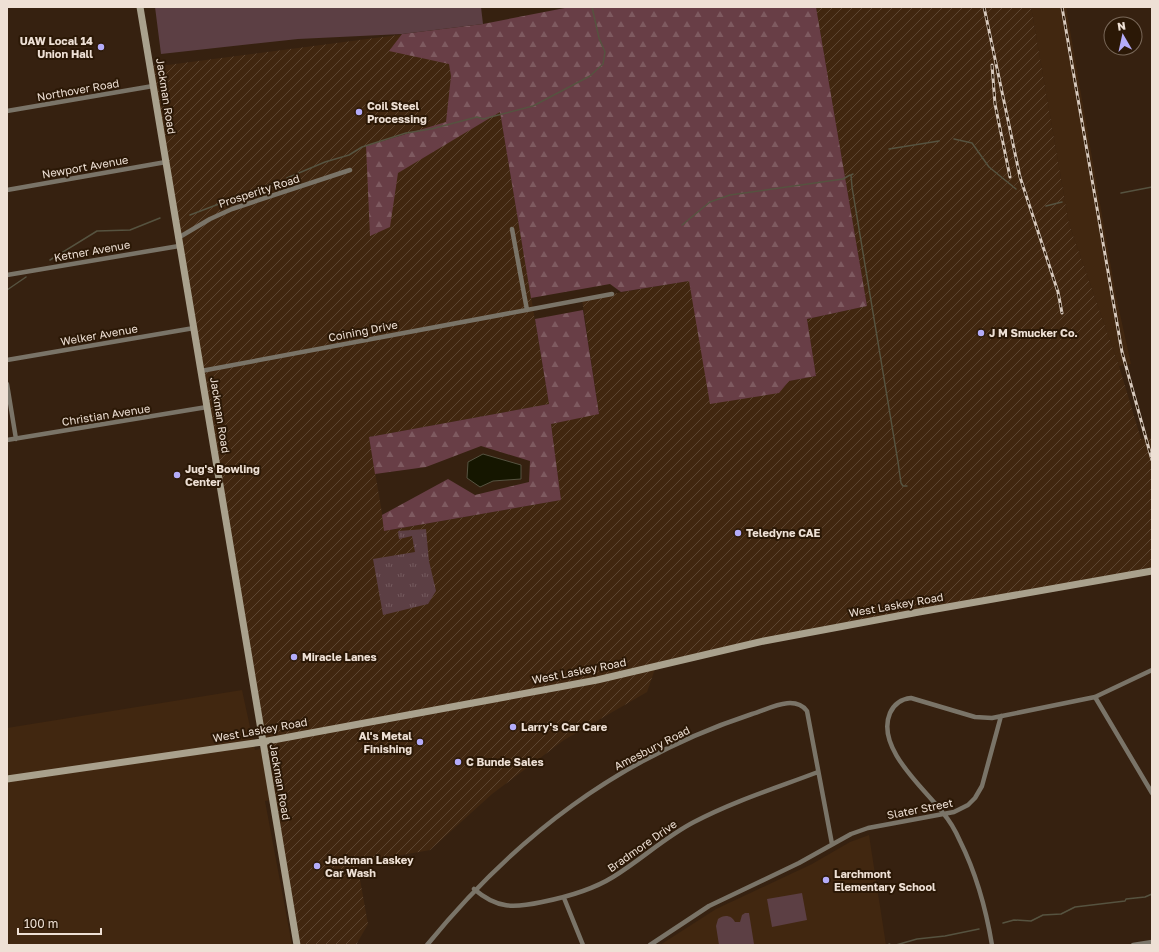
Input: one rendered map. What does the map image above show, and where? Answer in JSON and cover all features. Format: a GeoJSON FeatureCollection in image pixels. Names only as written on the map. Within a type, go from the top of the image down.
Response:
{"type":"FeatureCollection","features":[{"type":"Feature","properties":{"kind":"main road","name":"Jackman Road"},"geometry":{"type":"LineString","coordinates":[[140,7],[297,945]]}},
{"type":"Feature","properties":{"kind":"main road","name":"West Laskey Road"},"geometry":{"type":"LineString","coordinates":[[7,779],[262,742],[601,679],[780,638],[1152,571]]}},
{"type":"Feature","properties":{"kind":"street","name":"Northover Road"},"geometry":{"type":"LineString","coordinates":[[7,111],[153,86]]}},
{"type":"Feature","properties":{"kind":"street","name":"Newport Avenue"},"geometry":{"type":"LineString","coordinates":[[7,190],[166,162]]}},
{"type":"Feature","properties":{"kind":"street","name":"Prosperity Road"},"geometry":{"type":"LineString","coordinates":[[179,242],[210,219],[232,209],[350,170]]}},
{"type":"Feature","properties":{"kind":"street"},"geometry":{"type":"LineString","coordinates":[[512,229],[527,310]]}},
{"type":"Feature","properties":{"kind":"street","name":"Ketner Avenue"},"geometry":{"type":"LineString","coordinates":[[7,276],[179,242]]}},
{"type":"Feature","properties":{"kind":"street","name":"Coining Drive"},"geometry":{"type":"LineString","coordinates":[[201,371],[612,294]]}},
{"type":"Feature","properties":{"kind":"street","name":"Welker Avenue"},"geometry":{"type":"LineString","coordinates":[[7,360],[194,328]]}},
{"type":"Feature","properties":{"kind":"street"},"geometry":{"type":"LineString","coordinates":[[7,384],[16,438]]}},
{"type":"Feature","properties":{"kind":"street","name":"Christian Avenue"},"geometry":{"type":"LineString","coordinates":[[7,440],[207,407]]}},
{"type":"Feature","properties":{"kind":"street"},"geometry":{"type":"LineString","coordinates":[[992,945],[978,880],[960,840],[944,814],[898,759],[892,748],[888,728],[889,717],[892,709],[902,700],[911,698],[975,717],[1001,716],[1095,697],[1133,681],[1152,670]]}},
{"type":"Feature","properties":{"kind":"street"},"geometry":{"type":"LineString","coordinates":[[1095,697],[1152,793]]}},
{"type":"Feature","properties":{"kind":"street","name":"Amesbury Road"},"geometry":{"type":"LineString","coordinates":[[427,945],[474,889],[505,859],[537,831],[602,784],[669,747],[732,721],[792,702],[803,706],[807,712],[832,844]]}},
{"type":"Feature","properties":{"kind":"street","name":"Slater Street"},"geometry":{"type":"LineString","coordinates":[[650,945],[709,906],[799,863],[851,834],[868,828],[944,814],[959,810],[968,805],[978,794],[982,786],[1001,716]]}},
{"type":"Feature","properties":{"kind":"street","name":"Bradmore Drive"},"geometry":{"type":"LineString","coordinates":[[474,889],[486,899],[512,907],[527,906],[564,898],[591,888],[613,877],[666,839],[728,805],[818,772]]}},
{"type":"Feature","properties":{"kind":"street"},"geometry":{"type":"LineString","coordinates":[[1146,783],[1152,783]]}},
{"type":"Feature","properties":{"kind":"street"},"geometry":{"type":"LineString","coordinates":[[564,898],[583,945]]}},
{"type":"Feature","properties":{"kind":"street"},"geometry":{"type":"LineString","coordinates":[[1134,945],[1152,942]]}},
{"type":"Feature","properties":{"kind":"shaded area"},"geometry":{"type":"Polygon","coordinates":[[[816,7],[1031,7],[1069,224],[1119,366],[1141,439],[1152,438],[1152,571],[937,608],[656,666],[647,692],[564,740],[492,794],[430,850],[357,863],[368,924],[356,945],[297,945],[150,65],[160,66],[483,24],[500,112],[549,404],[369,437],[385,531],[561,500],[551,424],[599,413],[582,299],[689,281],[789,381],[816,376],[807,319],[867,306],[816,7]]]}},
{"type":"Feature","properties":{"kind":"shaded area"},"geometry":{"type":"Polygon","coordinates":[[[1031,7],[1066,7],[1116,296],[1131,364],[1119,366],[1069,224],[1031,7]]]}},
{"type":"Feature","properties":{"kind":"shaded area"},"geometry":{"type":"Polygon","coordinates":[[[483,454],[521,465],[521,479],[493,481],[480,487],[467,478],[468,462],[483,454]]]}},
{"type":"Feature","properties":{"kind":"shaded area"},"geometry":{"type":"Polygon","coordinates":[[[242,690],[255,750],[334,735],[344,787],[265,801],[292,945],[7,945],[7,728],[242,690]]]}},
{"type":"Feature","properties":{"kind":"shaded area","name":"Larchmont Elementary School"},"geometry":{"type":"Polygon","coordinates":[[[869,835],[886,945],[660,945],[716,909],[812,864],[850,842],[869,835]]]}},
{"type":"Feature","properties":{"kind":"green space"},"geometry":{"type":"Polygon","coordinates":[[[155,7],[481,7],[483,24],[402,34],[298,39],[161,54],[155,7]]]}},
{"type":"Feature","properties":{"kind":"green space"},"geometry":{"type":"Polygon","coordinates":[[[570,7],[816,7],[867,306],[807,319],[816,376],[789,381],[779,393],[710,404],[689,281],[621,292],[610,284],[531,298],[500,112],[398,173],[390,227],[370,236],[366,146],[446,122],[451,76],[449,64],[389,51],[402,34],[483,24],[570,7]]]}},
{"type":"Feature","properties":{"kind":"green space"},"geometry":{"type":"Polygon","coordinates":[[[583,310],[599,414],[551,424],[561,500],[384,531],[382,515],[448,479],[475,495],[529,482],[530,461],[481,446],[426,467],[375,474],[369,437],[549,404],[535,319],[583,310]]]}},
{"type":"Feature","properties":{"kind":"green space"},"geometry":{"type":"Polygon","coordinates":[[[426,529],[429,561],[436,591],[428,604],[383,615],[373,559],[415,552],[412,536],[399,539],[398,531],[426,529]]]}},
{"type":"Feature","properties":{"kind":"green space"},"geometry":{"type":"Polygon","coordinates":[[[802,893],[807,920],[772,927],[767,899],[802,893]]]}},
{"type":"Feature","properties":{"kind":"green space"},"geometry":{"type":"Polygon","coordinates":[[[749,913],[754,944],[719,945],[716,926],[718,919],[723,916],[728,916],[735,922],[740,922],[742,915],[749,913]]]}},
{"type":"Feature","properties":{"kind":"waterway"},"geometry":{"type":"LineString","coordinates":[[287,178],[325,162],[349,155],[362,147],[406,133],[431,129],[477,117],[483,119],[533,106],[590,76],[603,64],[605,52],[599,38],[592,7]]}},
{"type":"Feature","properties":{"kind":"waterway"},"geometry":{"type":"LineString","coordinates":[[954,139],[972,143],[989,167],[1016,189]]}},
{"type":"Feature","properties":{"kind":"waterway"},"geometry":{"type":"LineString","coordinates":[[889,149],[939,141]]}},
{"type":"Feature","properties":{"kind":"waterway"},"geometry":{"type":"LineString","coordinates":[[853,174],[851,175],[852,187],[901,483],[903,486],[907,486]]}},
{"type":"Feature","properties":{"kind":"waterway"},"geometry":{"type":"LineString","coordinates":[[682,225],[710,202],[730,195],[843,179],[850,175]]}},
{"type":"Feature","properties":{"kind":"waterway"},"geometry":{"type":"LineString","coordinates":[[190,215],[274,183]]}},
{"type":"Feature","properties":{"kind":"waterway"},"geometry":{"type":"LineString","coordinates":[[1121,193],[1152,187]]}},
{"type":"Feature","properties":{"kind":"waterway"},"geometry":{"type":"LineString","coordinates":[[1046,206],[1062,202]]}},
{"type":"Feature","properties":{"kind":"waterway"},"geometry":{"type":"LineString","coordinates":[[50,260],[97,231],[130,230],[160,218]]}},
{"type":"Feature","properties":{"kind":"waterway"},"geometry":{"type":"LineString","coordinates":[[7,290],[26,277]]}},
{"type":"Feature","properties":{"kind":"waterway"},"geometry":{"type":"LineString","coordinates":[[1003,923],[1014,920],[1031,921],[1043,915],[1061,914],[1075,907],[1125,901],[1126,899],[1145,897],[1152,894]]}},
{"type":"Feature","properties":{"kind":"waterway"},"geometry":{"type":"LineString","coordinates":[[896,945],[917,939],[945,936],[979,929]]}},
{"type":"Feature","properties":{"kind":"railway"},"geometry":{"type":"LineString","coordinates":[[984,7],[1020,177],[1058,292],[1062,313]]}},
{"type":"Feature","properties":{"kind":"railway"},"geometry":{"type":"LineString","coordinates":[[1062,7],[1122,352],[1152,460]]}},
{"type":"Feature","properties":{"kind":"railway"},"geometry":{"type":"LineString","coordinates":[[992,65],[995,104],[1010,177]]}},
{"type":"Feature","properties":{"kind":"place","name":"UAW Local 14 Union Hall"},"geometry":{"type":"Point","coordinates":[101,47]}},
{"type":"Feature","properties":{"kind":"place","name":"Coil Steel Processing"},"geometry":{"type":"Point","coordinates":[359,112]}},
{"type":"Feature","properties":{"kind":"place","name":"J M Smucker Co."},"geometry":{"type":"Point","coordinates":[981,333]}},
{"type":"Feature","properties":{"kind":"place","name":"Jug's Bowling Center"},"geometry":{"type":"Point","coordinates":[177,475]}},
{"type":"Feature","properties":{"kind":"place","name":"Teledyne CAE"},"geometry":{"type":"Point","coordinates":[738,533]}},
{"type":"Feature","properties":{"kind":"place","name":"Miracle Lanes"},"geometry":{"type":"Point","coordinates":[294,657]}},
{"type":"Feature","properties":{"kind":"place","name":"Larry's Car Care"},"geometry":{"type":"Point","coordinates":[513,727]}},
{"type":"Feature","properties":{"kind":"place","name":"Al's Metal Finishing"},"geometry":{"type":"Point","coordinates":[420,742]}},
{"type":"Feature","properties":{"kind":"place","name":"C Bunde Sales"},"geometry":{"type":"Point","coordinates":[458,762]}},
{"type":"Feature","properties":{"kind":"place","name":"Jackman Laskey Car Wash"},"geometry":{"type":"Point","coordinates":[317,866]}},
{"type":"Feature","properties":{"kind":"place","name":"Larchmont Elementary School"},"geometry":{"type":"Point","coordinates":[826,880]}}]}
